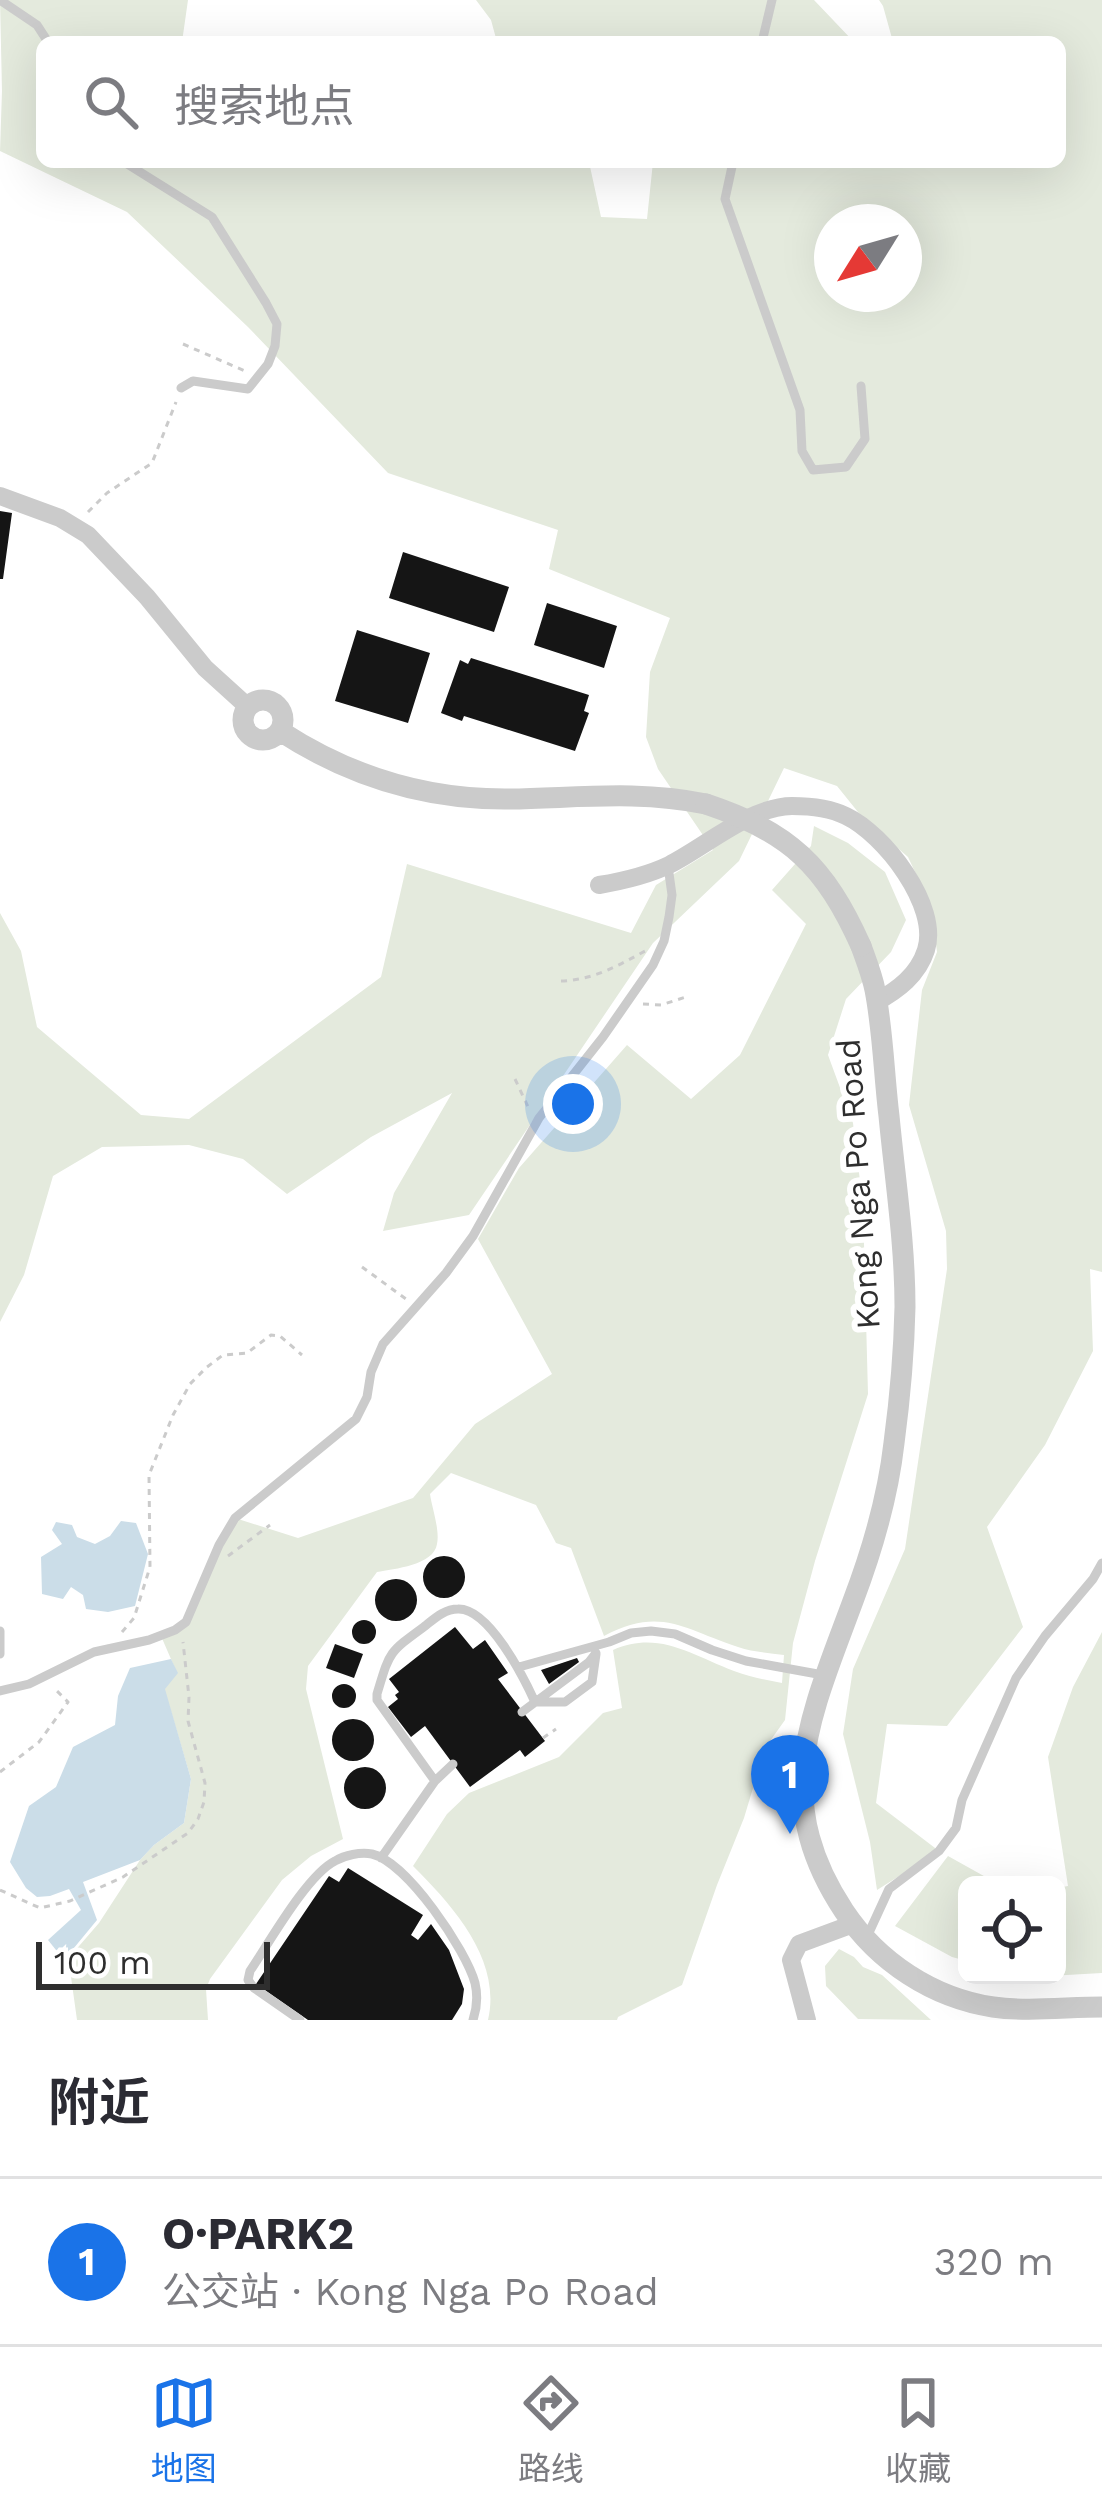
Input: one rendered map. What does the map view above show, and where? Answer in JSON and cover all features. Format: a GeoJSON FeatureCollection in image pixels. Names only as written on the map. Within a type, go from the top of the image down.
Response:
{"type":"FeatureCollection","features":[{"type":"Feature","properties":{"kind":"street","name":"Kong Nga Po Road"},"geometry":{"type":"LineString","coordinates":[[0,496],[60,518],[100,547],[205,668],[248,707],[262,700],[273,703],[283,718],[280,731],[315,754],[357,772],[430,792],[510,799],[652,795],[706,804],[765,827],[822,877],[861,946],[876,1002],[902,1234],[905,1305],[895,1438],[875,1532],[824,1676],[802,1770],[803,1809],[817,1864],[860,1932],[893,1966],[918,1981],[997,2008],[1102,2007]]}},
{"type":"Feature","properties":{"kind":"street","name":"Kong Nga Po Road"},"geometry":{"type":"LineString","coordinates":[[598,885],[668,866],[778,807],[821,808],[846,816],[896,859],[921,906],[928,933],[916,970],[902,986],[876,1002]]}},
{"type":"Feature","properties":{"kind":"street"},"geometry":{"type":"LineString","coordinates":[[807,2020],[791,1960],[799,1944],[860,1932]]}},
{"type":"Feature","properties":{"kind":"lane"},"geometry":{"type":"LineString","coordinates":[[0,0],[37,25],[44,36]]}},
{"type":"Feature","properties":{"kind":"lane"},"geometry":{"type":"LineString","coordinates":[[763,36],[772,0]]}},
{"type":"Feature","properties":{"kind":"lane"},"geometry":{"type":"LineString","coordinates":[[134,168],[212,217],[278,324],[268,364],[248,389],[193,381],[181,388]]}},
{"type":"Feature","properties":{"kind":"lane"},"geometry":{"type":"LineString","coordinates":[[733,168],[725,199],[800,410],[802,451],[812,470],[846,467],[865,439],[861,386]]}},
{"type":"Feature","properties":{"kind":"lane"},"geometry":{"type":"LineString","coordinates":[[0,1691],[44,1677],[97,1651],[149,1640],[186,1622],[235,1518],[356,1419],[382,1344],[446,1273],[539,1118],[653,965],[664,940],[672,895],[668,866]]}},
{"type":"Feature","properties":{"kind":"lane"},"geometry":{"type":"LineString","coordinates":[[860,1932],[889,1889],[939,1851],[956,1828],[962,1800],[1016,1678],[1102,1563]]}},
{"type":"Feature","properties":{"kind":"lane"},"geometry":{"type":"LineString","coordinates":[[436,1781],[377,1700],[393,1649],[441,1614],[453,1608],[467,1610],[486,1625],[519,1667],[535,1702]]}},
{"type":"Feature","properties":{"kind":"lane"},"geometry":{"type":"LineString","coordinates":[[0,1631],[0,1654]]}},
{"type":"Feature","properties":{"kind":"lane"},"geometry":{"type":"LineString","coordinates":[[519,1667],[631,1633],[675,1634],[746,1661],[824,1676]]}},
{"type":"Feature","properties":{"kind":"lane"},"geometry":{"type":"LineString","coordinates":[[522,1712],[609,1642]]}},
{"type":"Feature","properties":{"kind":"lane"},"geometry":{"type":"LineString","coordinates":[[535,1702],[565,1702],[592,1682],[596,1654]]}},
{"type":"Feature","properties":{"kind":"lane"},"geometry":{"type":"LineString","coordinates":[[381,1858],[453,1764]]}},
{"type":"Feature","properties":{"kind":"lane"},"geometry":{"type":"LineString","coordinates":[[299,2020],[254,1988],[248,1980],[250,1971],[317,1874],[350,1855],[369,1853],[407,1880],[461,1950],[475,1984],[478,2005],[473,2020]]}},
{"type":"Feature","properties":{"kind":"path"},"geometry":{"type":"LineString","coordinates":[[183,344],[258,376]]}},
{"type":"Feature","properties":{"kind":"path"},"geometry":{"type":"LineString","coordinates":[[74,526],[107,493],[152,463],[181,388]]}},
{"type":"Feature","properties":{"kind":"path"},"geometry":{"type":"LineString","coordinates":[[561,981],[611,970],[664,940]]}},
{"type":"Feature","properties":{"kind":"path"},"geometry":{"type":"LineString","coordinates":[[631,997],[645,1006],[686,997]]}},
{"type":"Feature","properties":{"kind":"path"},"geometry":{"type":"LineString","coordinates":[[515,1079],[532,1114]]}},
{"type":"Feature","properties":{"kind":"path"},"geometry":{"type":"LineString","coordinates":[[362,1268],[402,1296]]}},
{"type":"Feature","properties":{"kind":"path"},"geometry":{"type":"LineString","coordinates":[[97,1651],[134,1618],[149,1567],[149,1475],[190,1384],[223,1355],[247,1353],[271,1335],[280,1336],[302,1355]]}},
{"type":"Feature","properties":{"kind":"path"},"geometry":{"type":"LineString","coordinates":[[204,1576],[270,1525]]}},
{"type":"Feature","properties":{"kind":"path"},"geometry":{"type":"LineString","coordinates":[[0,1890],[40,1908],[70,1900],[149,1862],[188,1833],[198,1819],[205,1783],[188,1721],[186,1622]]}},
{"type":"Feature","properties":{"kind":"path"},"geometry":{"type":"LineString","coordinates":[[0,1772],[39,1742],[68,1702],[44,1677]]}},
{"type":"Feature","properties":{"kind":"path"},"geometry":{"type":"LineString","coordinates":[[543,1738],[556,1729]]}},
{"type":"Feature","properties":{"kind":"shaded area"},"geometry":{"type":"Polygon","coordinates":[[[0,0],[188,0],[183,36],[36,36],[36,168],[590,168],[601,217],[647,219],[652,168],[1066,168],[1066,36],[891,36],[879,0],[1102,0],[1102,1272],[1090,1269],[1093,1351],[1045,1445],[987,1527],[1023,1627],[947,1726],[887,1724],[876,1803],[939,1851],[877,1890],[843,1734],[853,1669],[905,1549],[947,1269],[946,1231],[909,1105],[922,990],[937,952],[931,906],[908,857],[862,817],[837,786],[784,768],[739,861],[653,943],[469,1215],[383,1231],[394,1193],[452,1093],[371,1137],[287,1194],[243,1159],[189,1145],[102,1147],[53,1176],[24,1275],[0,1322],[0,913],[21,951],[37,1027],[141,1115],[189,1119],[381,977],[407,864],[631,933],[656,885],[713,850],[658,769],[646,737],[650,672],[670,618],[549,569],[558,530],[388,473],[248,327],[127,212],[0,151],[0,0]]]}},
{"type":"Feature","properties":{"kind":"shaded area"},"geometry":{"type":"Polygon","coordinates":[[[476,0],[814,0],[848,36],[495,36],[491,20],[476,0]]]}},
{"type":"Feature","properties":{"kind":"shaded area"},"geometry":{"type":"Polygon","coordinates":[[[814,826],[848,843],[885,872],[906,920],[891,952],[846,999],[828,1055],[853,1123],[863,1206],[868,1394],[793,1643],[785,1720],[765,1748],[682,1985],[617,2020],[488,2020],[488,1976],[481,1955],[458,1916],[413,1866],[447,1814],[469,1793],[559,1757],[603,1713],[622,1708],[613,1650],[660,1644],[782,1683],[784,1655],[744,1649],[657,1622],[604,1636],[571,1548],[556,1543],[536,1505],[451,1473],[430,1494],[437,1532],[434,1551],[412,1565],[377,1572],[308,1666],[306,1689],[343,1839],[311,1856],[282,1880],[210,1979],[208,2020],[77,2020],[73,1953],[140,1860],[184,1823],[191,1779],[164,1688],[177,1673],[161,1636],[186,1622],[235,1518],[298,1538],[413,1498],[475,1424],[552,1374],[478,1239],[519,1168],[627,1045],[691,1099],[740,1055],[806,924],[772,890],[811,846],[814,826]]]}},
{"type":"Feature","properties":{"kind":"shaded area"},"geometry":{"type":"Polygon","coordinates":[[[1102,1632],[1102,1973],[1066,1975],[1068,1886],[1048,1757],[1073,1687],[1102,1632]]]}},
{"type":"Feature","properties":{"kind":"shaded area"},"geometry":{"type":"Polygon","coordinates":[[[948,1856],[984,1876],[958,1876],[958,1959],[895,1926],[948,1856]]]}},
{"type":"Feature","properties":{"kind":"shaded area"},"geometry":{"type":"Polygon","coordinates":[[[839,1949],[882,1975],[931,2020],[858,2019],[826,1986],[825,1966],[839,1949]]]}},
{"type":"Feature","properties":{"kind":"water"},"geometry":{"type":"Polygon","coordinates":[[[121,1521],[136,1523],[148,1554],[135,1606],[108,1612],[86,1609],[83,1595],[71,1587],[63,1599],[42,1594],[41,1557],[62,1544],[52,1530],[56,1522],[72,1525],[77,1537],[95,1544],[110,1536],[121,1521]]]}},
{"type":"Feature","properties":{"kind":"water"},"geometry":{"type":"Polygon","coordinates":[[[171,1659],[178,1673],[165,1689],[191,1779],[184,1823],[140,1860],[83,1882],[97,1920],[64,1960],[48,1940],[81,1910],[69,1889],[37,1897],[10,1862],[29,1806],[56,1787],[73,1747],[115,1725],[118,1696],[130,1668],[171,1659]]]}},
{"type":"Feature","properties":{"kind":"building"},"geometry":{"type":"Polygon","coordinates":[[[0,511],[12,513],[3,579],[0,579],[0,511]]]}},
{"type":"Feature","properties":{"kind":"building"},"geometry":{"type":"Polygon","coordinates":[[[403,552],[509,587],[494,632],[389,598],[403,552]]]}},
{"type":"Feature","properties":{"kind":"building"},"geometry":{"type":"Polygon","coordinates":[[[547,603],[617,626],[604,668],[534,645],[547,603]]]}},
{"type":"Feature","properties":{"kind":"building"},"geometry":{"type":"Polygon","coordinates":[[[357,630],[430,653],[408,723],[335,701],[357,630]]]}},
{"type":"Feature","properties":{"kind":"building"},"geometry":{"type":"Polygon","coordinates":[[[471,658],[589,695],[584,711],[589,713],[575,751],[441,713],[460,660],[468,664],[471,658]]]}},
{"type":"Feature","properties":{"kind":"building"},"geometry":{"type":"Polygon","coordinates":[[[444,1556],[459,1562],[465,1577],[459,1592],[444,1598],[429,1592],[423,1577],[429,1562],[444,1556]]]}},
{"type":"Feature","properties":{"kind":"building"},"geometry":{"type":"Polygon","coordinates":[[[396,1579],[411,1585],[417,1600],[411,1615],[396,1621],[381,1615],[375,1600],[381,1585],[396,1579]]]}},
{"type":"Feature","properties":{"kind":"building"},"geometry":{"type":"Polygon","coordinates":[[[364,1620],[373,1623],[373,1641],[364,1644],[355,1641],[352,1632],[355,1623],[364,1620]]]}},
{"type":"Feature","properties":{"kind":"building"},"geometry":{"type":"Polygon","coordinates":[[[455,1627],[473,1649],[485,1640],[508,1673],[498,1679],[545,1741],[525,1757],[520,1750],[470,1787],[425,1726],[411,1737],[388,1707],[399,1692],[389,1679],[455,1627]]]}},
{"type":"Feature","properties":{"kind":"building"},"geometry":{"type":"Polygon","coordinates":[[[335,1644],[363,1654],[354,1678],[326,1668],[335,1644]]]}},
{"type":"Feature","properties":{"kind":"building"},"geometry":{"type":"Polygon","coordinates":[[[577,1658],[579,1662],[549,1684],[541,1670],[577,1658]]]}},
{"type":"Feature","properties":{"kind":"building"},"geometry":{"type":"Polygon","coordinates":[[[344,1684],[353,1687],[353,1705],[344,1708],[335,1705],[332,1696],[335,1687],[344,1684]]]}},
{"type":"Feature","properties":{"kind":"building"},"geometry":{"type":"Polygon","coordinates":[[[353,1719],[368,1725],[374,1740],[368,1755],[353,1761],[338,1755],[332,1740],[338,1725],[353,1719]]]}},
{"type":"Feature","properties":{"kind":"building"},"geometry":{"type":"Polygon","coordinates":[[[365,1767],[380,1773],[386,1788],[380,1803],[365,1809],[350,1803],[344,1788],[350,1773],[365,1767]]]}},
{"type":"Feature","properties":{"kind":"building"},"geometry":{"type":"Polygon","coordinates":[[[348,1868],[423,1915],[411,1935],[418,1940],[431,1924],[449,1950],[464,1989],[452,2020],[308,2020],[256,1984],[329,1876],[339,1882],[348,1868]]]}},
{"type":"Feature","properties":{"kind":"place","name":"O·PARK2"},"geometry":{"type":"Point","coordinates":[790,1834]}}]}
